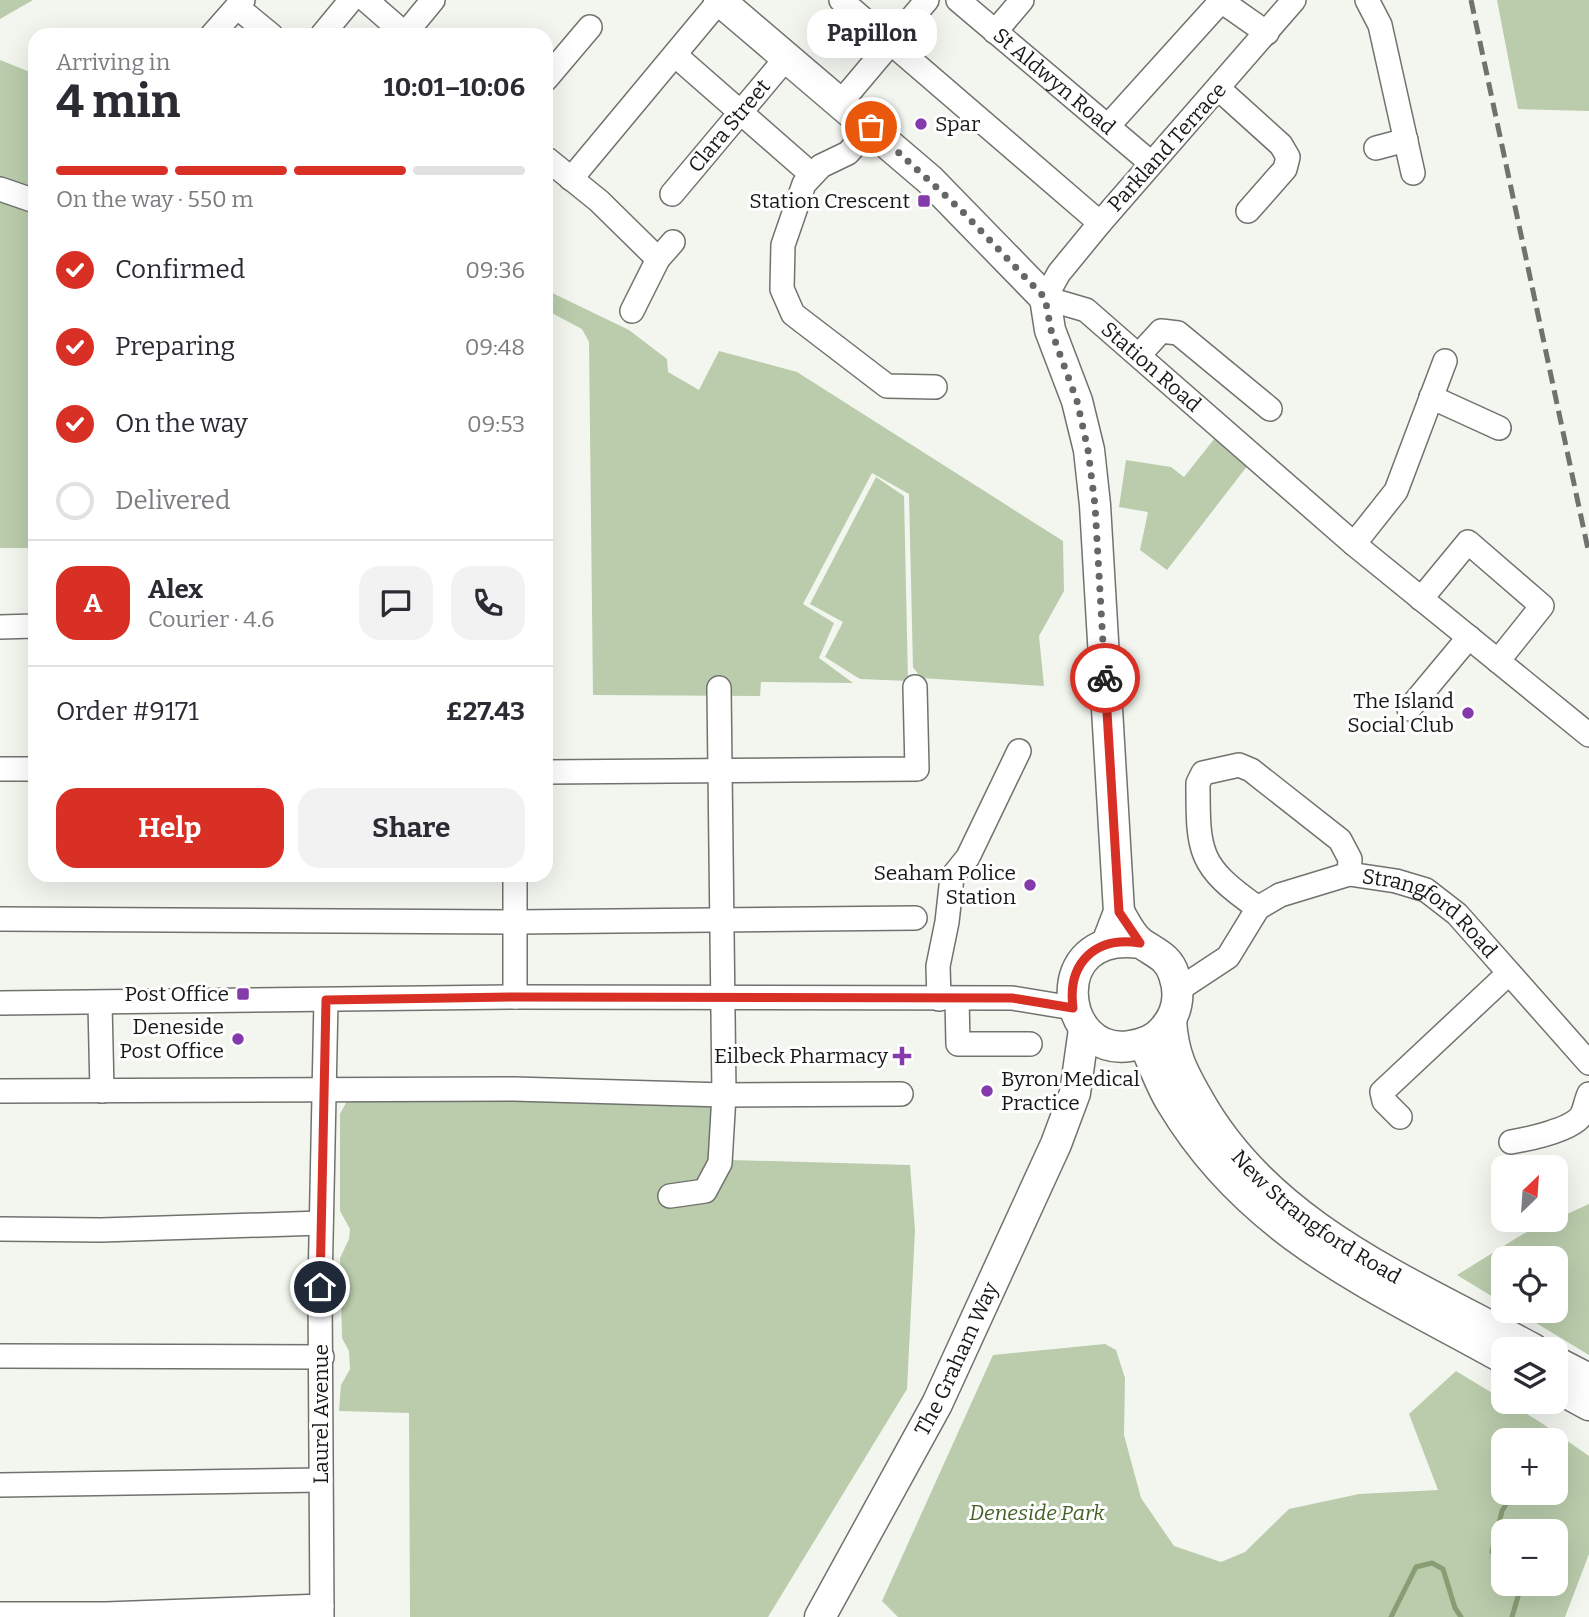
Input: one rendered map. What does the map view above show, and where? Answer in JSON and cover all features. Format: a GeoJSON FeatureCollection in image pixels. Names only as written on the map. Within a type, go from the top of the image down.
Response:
{"type":"FeatureCollection","features":[{"type":"Feature","properties":{"kind":"main road"},"geometry":{"type":"LineString","coordinates":[[720,0],[871,127],[961,210],[1045,298],[1051,330],[1077,401],[1088,450],[1119,912],[1107,943]]}},
{"type":"Feature","properties":{"kind":"main road"},"geometry":{"type":"LineString","coordinates":[[1119,912],[1140,943]]}},
{"type":"Feature","properties":{"kind":"main road"},"geometry":{"type":"LineString","coordinates":[[1123,940],[1140,943],[1158,952],[1174,978],[1171,1020],[1161,1033],[1144,1044],[1126,1047],[1085,1016],[1080,965],[1091,952],[1107,943],[1123,940]]}},
{"type":"Feature","properties":{"kind":"main road","name":"The Graham Way"},"geometry":{"type":"LineString","coordinates":[[820,1617],[937,1404],[1056,1144],[1075,1093],[1085,1016]]}},
{"type":"Feature","properties":{"kind":"main road","name":"New Strangford Road"},"geometry":{"type":"LineString","coordinates":[[1171,1020],[1173,1048],[1206,1114],[1237,1156],[1266,1187],[1294,1212],[1363,1257],[1511,1337]]}},
{"type":"Feature","properties":{"kind":"main road","name":"New Strangford Road"},"geometry":{"type":"LineString","coordinates":[[1144,1044],[1170,1100],[1196,1139],[1226,1178],[1266,1216],[1308,1249],[1350,1275],[1491,1351]]}},
{"type":"Feature","properties":{"kind":"main road"},"geometry":{"type":"LineString","coordinates":[[1568,1368],[1589,1379]]}},
{"type":"Feature","properties":{"kind":"main road"},"geometry":{"type":"LineString","coordinates":[[1568,1394],[1589,1405]]}},
{"type":"Feature","properties":{"kind":"street"},"geometry":{"type":"LineString","coordinates":[[328,28],[351,0]]}},
{"type":"Feature","properties":{"kind":"street"},"geometry":{"type":"LineString","coordinates":[[366,0],[398,28]]}},
{"type":"Feature","properties":{"kind":"street"},"geometry":{"type":"LineString","coordinates":[[410,28],[433,0]]}},
{"type":"Feature","properties":{"kind":"street"},"geometry":{"type":"LineString","coordinates":[[571,179],[720,0]]}},
{"type":"Feature","properties":{"kind":"street"},"geometry":{"type":"LineString","coordinates":[[841,0],[1100,223]]}},
{"type":"Feature","properties":{"kind":"street"},"geometry":{"type":"LineString","coordinates":[[841,102],[927,0]]}},
{"type":"Feature","properties":{"kind":"street","name":"St Aldwyn Road"},"geometry":{"type":"LineString","coordinates":[[958,0],[1151,163]]}},
{"type":"Feature","properties":{"kind":"street"},"geometry":{"type":"LineString","coordinates":[[995,32],[1022,0]]}},
{"type":"Feature","properties":{"kind":"street"},"geometry":{"type":"LineString","coordinates":[[1108,126],[1220,0],[1266,33]]}},
{"type":"Feature","properties":{"kind":"street","name":"Parkland Terrace"},"geometry":{"type":"LineString","coordinates":[[1045,298],[1059,273],[1100,223],[1294,0]]}},
{"type":"Feature","properties":{"kind":"street"},"geometry":{"type":"LineString","coordinates":[[1367,0],[1380,25],[1413,173]]}},
{"type":"Feature","properties":{"kind":"street"},"geometry":{"type":"LineString","coordinates":[[218,28],[240,3],[264,28]]}},
{"type":"Feature","properties":{"kind":"street"},"geometry":{"type":"LineString","coordinates":[[553,63],[590,26]]}},
{"type":"Feature","properties":{"kind":"street"},"geometry":{"type":"LineString","coordinates":[[675,55],[741,112],[805,183]]}},
{"type":"Feature","properties":{"kind":"street","name":"Clara Street"},"geometry":{"type":"LineString","coordinates":[[672,194],[788,57]]}},
{"type":"Feature","properties":{"kind":"street"},"geometry":{"type":"LineString","coordinates":[[1219,89],[1281,145],[1288,157],[1285,169],[1248,211]]}},
{"type":"Feature","properties":{"kind":"street"},"geometry":{"type":"LineString","coordinates":[[871,127],[848,153],[805,183],[783,245],[782,289],[793,314],[887,386],[934,387]]}},
{"type":"Feature","properties":{"kind":"street"},"geometry":{"type":"LineString","coordinates":[[1376,148],[1406,140]]}},
{"type":"Feature","properties":{"kind":"street"},"geometry":{"type":"LineString","coordinates":[[553,164],[666,250],[632,311]]}},
{"type":"Feature","properties":{"kind":"street"},"geometry":{"type":"LineString","coordinates":[[0,189],[28,199]]}},
{"type":"Feature","properties":{"kind":"street","name":"Station Road"},"geometry":{"type":"LineString","coordinates":[[1045,298],[1086,310],[1354,544],[1589,735]]}},
{"type":"Feature","properties":{"kind":"street"},"geometry":{"type":"LineString","coordinates":[[1139,355],[1161,331],[1178,333],[1270,410]]}},
{"type":"Feature","properties":{"kind":"street"},"geometry":{"type":"LineString","coordinates":[[1354,544],[1396,491],[1445,361]]}},
{"type":"Feature","properties":{"kind":"street"},"geometry":{"type":"LineString","coordinates":[[1431,397],[1499,428]]}},
{"type":"Feature","properties":{"kind":"street"},"geometry":{"type":"LineString","coordinates":[[1421,599],[1468,542],[1542,606],[1498,661]]}},
{"type":"Feature","properties":{"kind":"street"},"geometry":{"type":"LineString","coordinates":[[0,627],[28,626]]}},
{"type":"Feature","properties":{"kind":"street"},"geometry":{"type":"LineString","coordinates":[[1409,709],[1469,637]]}},
{"type":"Feature","properties":{"kind":"street"},"geometry":{"type":"LineString","coordinates":[[553,772],[917,769],[915,687]]}},
{"type":"Feature","properties":{"kind":"street"},"geometry":{"type":"LineString","coordinates":[[670,1196],[705,1191],[720,1163],[724,1095],[719,688]]}},
{"type":"Feature","properties":{"kind":"street"},"geometry":{"type":"LineString","coordinates":[[1019,751],[968,857],[952,877],[947,922],[937,966],[958,1044],[1030,1044]]}},
{"type":"Feature","properties":{"kind":"street"},"geometry":{"type":"LineString","coordinates":[[1174,978],[1184,970],[1214,968],[1237,945],[1258,908],[1213,871],[1202,853],[1198,783],[1203,773],[1239,765],[1251,770],[1340,840],[1350,859],[1349,874]]}},
{"type":"Feature","properties":{"kind":"street"},"geometry":{"type":"LineString","coordinates":[[0,769],[28,769]]}},
{"type":"Feature","properties":{"kind":"street","name":"Strangford Road"},"geometry":{"type":"LineString","coordinates":[[1258,908],[1280,895],[1349,874],[1426,890],[1457,914],[1589,1063]]}},
{"type":"Feature","properties":{"kind":"street"},"geometry":{"type":"LineString","coordinates":[[515,882],[515,997]]}},
{"type":"Feature","properties":{"kind":"street"},"geometry":{"type":"LineString","coordinates":[[0,919],[516,922],[915,918]]}},
{"type":"Feature","properties":{"kind":"street"},"geometry":{"type":"LineString","coordinates":[[1400,1117],[1384,1101],[1382,1092],[1509,973]]}},
{"type":"Feature","properties":{"kind":"street"},"geometry":{"type":"LineString","coordinates":[[0,1003],[100,1004],[515,997],[1012,998],[1085,1016]]}},
{"type":"Feature","properties":{"kind":"street","name":"Laurel Avenue"},"geometry":{"type":"LineString","coordinates":[[322,1611],[321,1223],[326,1000]]}},
{"type":"Feature","properties":{"kind":"street"},"geometry":{"type":"LineString","coordinates":[[100,1004],[102,1091]]}},
{"type":"Feature","properties":{"kind":"street"},"geometry":{"type":"LineString","coordinates":[[0,1091],[324,1088],[514,1089],[724,1095],[901,1094]]}},
{"type":"Feature","properties":{"kind":"street"},"geometry":{"type":"LineString","coordinates":[[1511,1143],[1571,1124],[1581,1117],[1589,1094]]}},
{"type":"Feature","properties":{"kind":"street"},"geometry":{"type":"LineString","coordinates":[[0,1229],[102,1230],[321,1223]]}},
{"type":"Feature","properties":{"kind":"street"},"geometry":{"type":"LineString","coordinates":[[0,1356],[321,1357]]}},
{"type":"Feature","properties":{"kind":"street"},"geometry":{"type":"LineString","coordinates":[[0,1485],[321,1480]]}},
{"type":"Feature","properties":{"kind":"street"},"geometry":{"type":"LineString","coordinates":[[0,1614],[322,1611]]}},
{"type":"Feature","properties":{"kind":"green space"},"geometry":{"type":"Polygon","coordinates":[[[0,0],[33,0],[0,19],[0,0]]]}},
{"type":"Feature","properties":{"kind":"green space"},"geometry":{"type":"Polygon","coordinates":[[[1497,0],[1589,0],[1589,111],[1518,109],[1497,0]]]}},
{"type":"Feature","properties":{"kind":"green space"},"geometry":{"type":"Polygon","coordinates":[[[0,60],[28,71],[28,548],[0,548],[0,60]]]}},
{"type":"Feature","properties":{"kind":"green space"},"geometry":{"type":"Polygon","coordinates":[[[553,293],[629,330],[667,359],[668,372],[699,390],[719,351],[797,372],[1063,541],[1064,591],[1039,636],[1044,686],[921,678],[913,667],[909,494],[872,473],[803,604],[834,623],[819,658],[853,683],[761,682],[760,696],[593,695],[589,342],[582,329],[553,314],[553,293]]]}},
{"type":"Feature","properties":{"kind":"green space"},"geometry":{"type":"Polygon","coordinates":[[[1215,438],[1248,465],[1167,570],[1140,550],[1148,512],[1119,507],[1126,460],[1171,467],[1184,477],[1215,438]]]}},
{"type":"Feature","properties":{"kind":"green space"},"geometry":{"type":"Polygon","coordinates":[[[876,477],[904,496],[908,681],[860,679],[825,657],[843,622],[810,604],[876,477]]]}},
{"type":"Feature","properties":{"kind":"green space"},"geometry":{"type":"Polygon","coordinates":[[[731,1100],[731,1160],[910,1165],[915,1230],[907,1389],[768,1617],[410,1617],[409,1413],[339,1411],[341,1385],[350,1369],[349,1351],[342,1338],[340,1258],[349,1239],[350,1229],[340,1211],[340,1114],[347,1101],[731,1100]]]}},
{"type":"Feature","properties":{"kind":"green space"},"geometry":{"type":"Polygon","coordinates":[[[1589,1204],[1589,1355],[1568,1342],[1568,1337],[1559,1337],[1536,1323],[1568,1323],[1568,1246],[1504,1246],[1527,1232],[1568,1232],[1568,1214],[1589,1204]]]}},
{"type":"Feature","properties":{"kind":"green space"},"geometry":{"type":"Polygon","coordinates":[[[1491,1254],[1491,1296],[1457,1275],[1491,1254]]]}},
{"type":"Feature","properties":{"kind":"green space","name":"Deneside Park"},"geometry":{"type":"Polygon","coordinates":[[[1105,1344],[1116,1350],[1125,1378],[1124,1435],[1141,1498],[1174,1546],[1221,1562],[1245,1552],[1289,1509],[1359,1494],[1438,1490],[1409,1414],[1456,1371],[1491,1392],[1491,1414],[1527,1414],[1549,1428],[1491,1428],[1491,1505],[1568,1505],[1568,1441],[1589,1456],[1589,1554],[1565,1617],[898,1617],[882,1601],[993,1355],[1105,1344]]]}},
{"type":"Feature","properties":{"kind":"waterway"},"geometry":{"type":"LineString","coordinates":[[1500,1519],[1506,1505]]}},
{"type":"Feature","properties":{"kind":"waterway"},"geometry":{"type":"LineString","coordinates":[[1391,1617],[1416,1567],[1432,1563],[1443,1569],[1455,1608],[1461,1617]]}},
{"type":"Feature","properties":{"kind":"waterway"},"geometry":{"type":"LineString","coordinates":[[1512,1617],[1518,1596]]}},
{"type":"Feature","properties":{"kind":"railway"},"geometry":{"type":"LineString","coordinates":[[1471,0],[1589,554]]}},
{"type":"Feature","properties":{"kind":"way so far"},"geometry":{"type":"LineString","coordinates":[[871,127],[961,210],[1045,298],[1047,316],[1077,401],[1088,450],[1095,505],[1105,678]]}},
{"type":"Feature","properties":{"kind":"place","name":"Spar"},"geometry":{"type":"Point","coordinates":[921,124]}},
{"type":"Feature","properties":{"kind":"place","name":"Papillon"},"geometry":{"type":"Point","coordinates":[871,127]}},
{"type":"Feature","properties":{"kind":"place","name":"Station Crescent"},"geometry":{"type":"Point","coordinates":[924,201]}},
{"type":"Feature","properties":{"kind":"place","name":"The Island Social Club"},"geometry":{"type":"Point","coordinates":[1468,713]}},
{"type":"Feature","properties":{"kind":"place","name":"Seaham Police Station"},"geometry":{"type":"Point","coordinates":[1030,885]}},
{"type":"Feature","properties":{"kind":"place","name":"Post Office"},"geometry":{"type":"Point","coordinates":[243,994]}},
{"type":"Feature","properties":{"kind":"place","name":"Deneside Post Office"},"geometry":{"type":"Point","coordinates":[238,1039]}},
{"type":"Feature","properties":{"kind":"place","name":"Eilbeck Pharmacy"},"geometry":{"type":"Point","coordinates":[902,1056]}},
{"type":"Feature","properties":{"kind":"place","name":"Byron Medical Practice"},"geometry":{"type":"Point","coordinates":[987,1091]}},
{"type":"Feature","properties":{"kind":"route"},"geometry":{"type":"LineString","coordinates":[[320,1287],[326,1000],[515,997],[915,1000],[1012,998],[1073,1008],[1073,981],[1080,965],[1091,952],[1107,943],[1123,940],[1140,943],[1130,932],[1119,912],[1105,678]]}}]}
